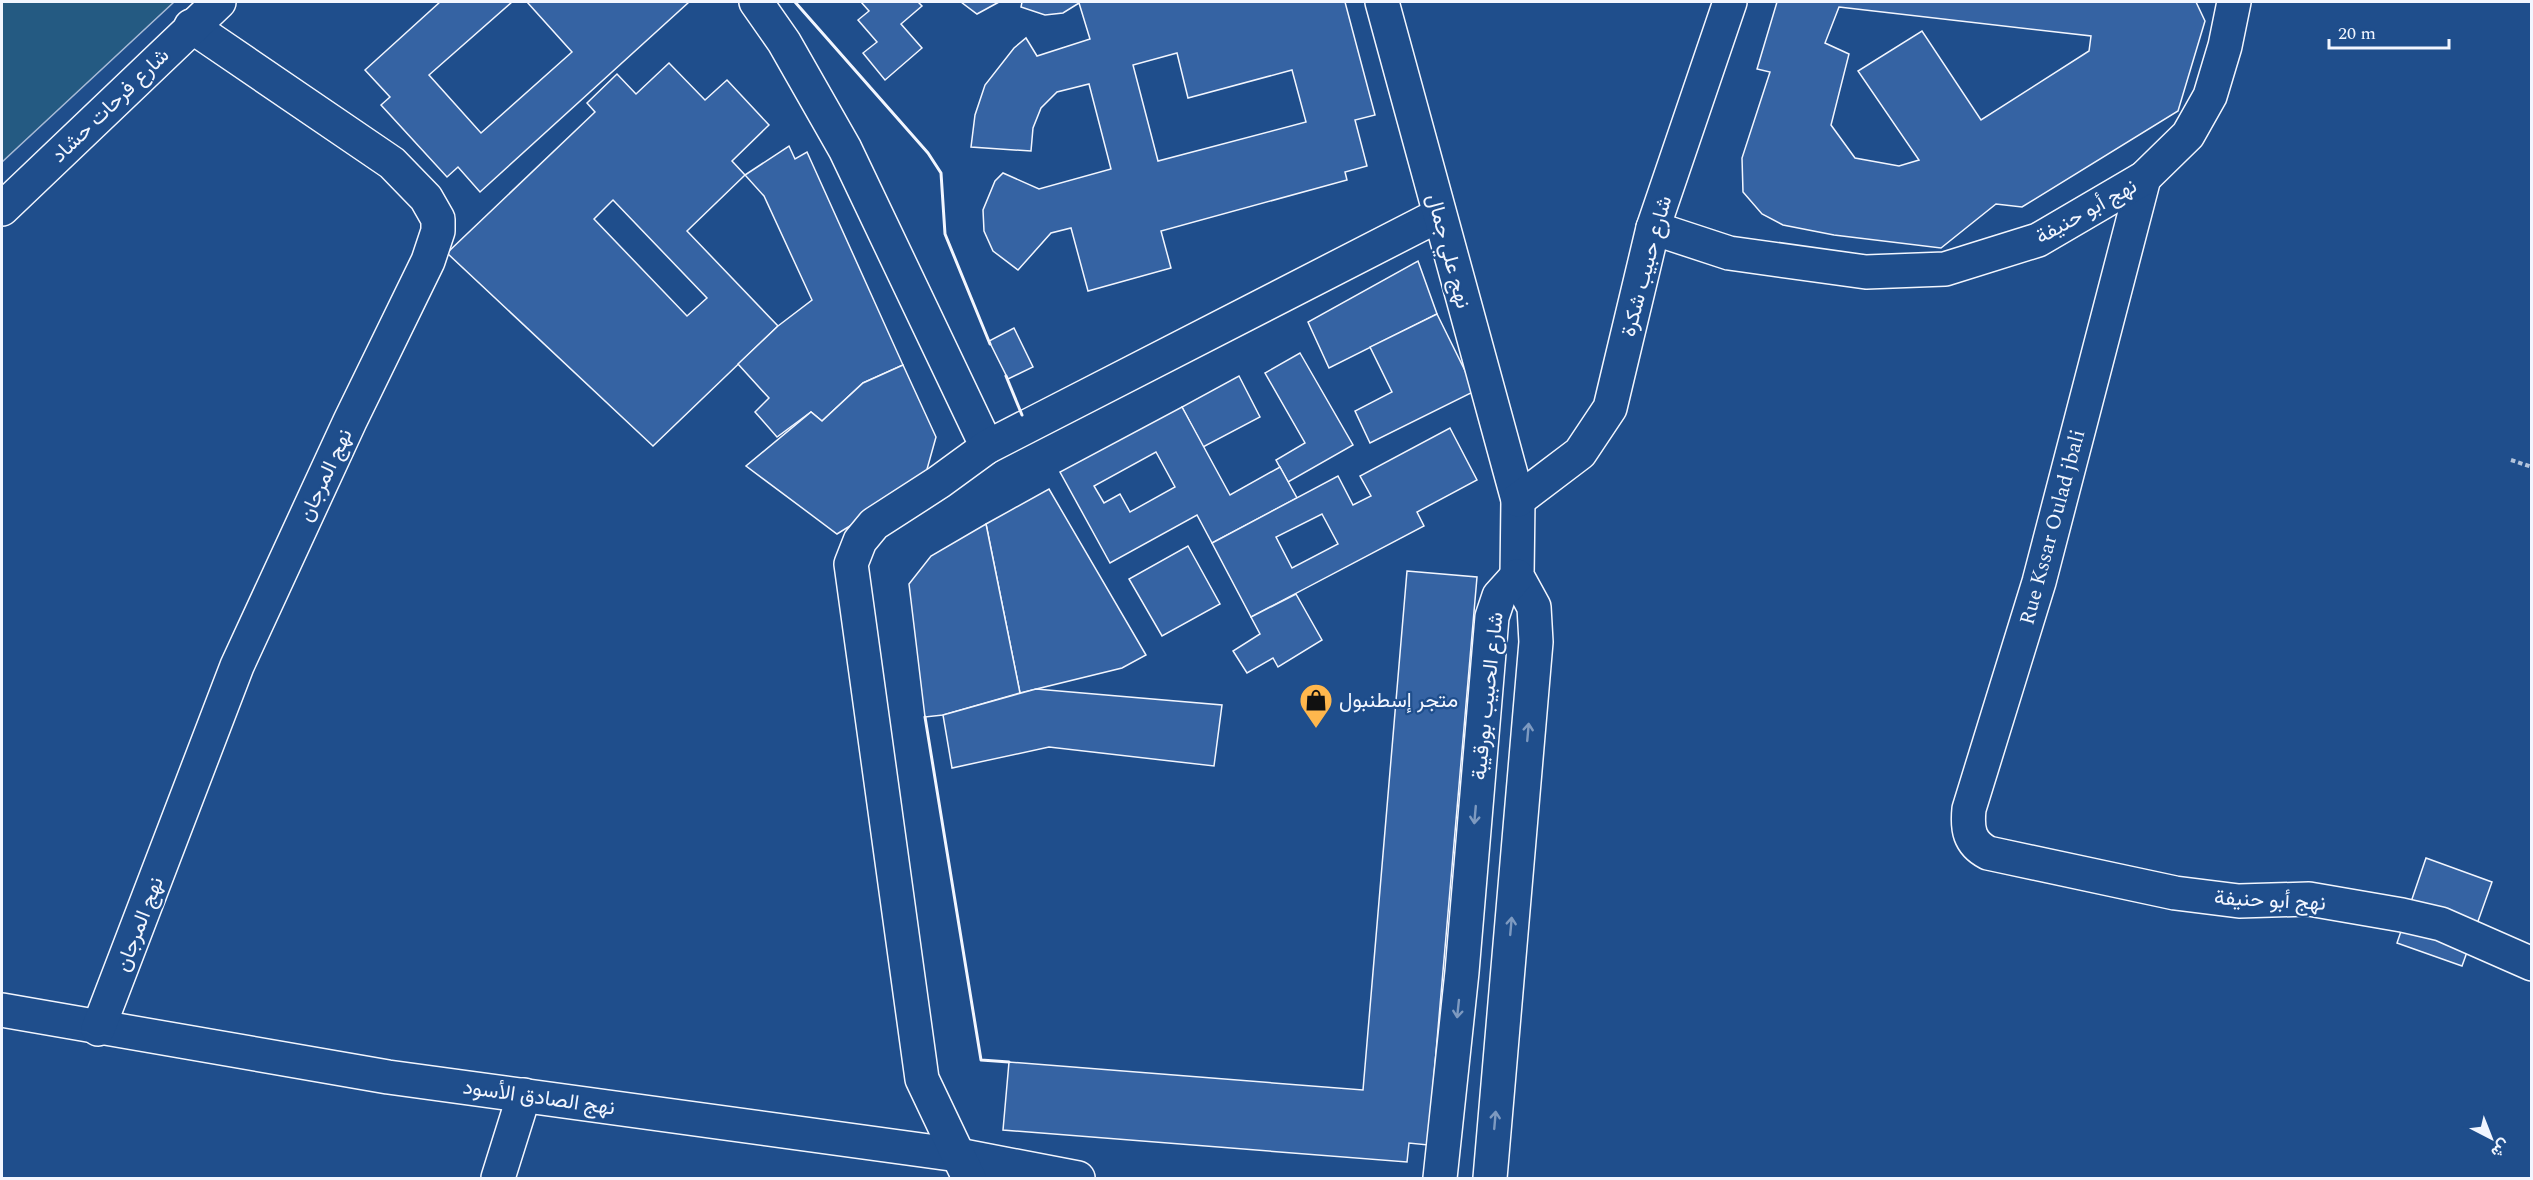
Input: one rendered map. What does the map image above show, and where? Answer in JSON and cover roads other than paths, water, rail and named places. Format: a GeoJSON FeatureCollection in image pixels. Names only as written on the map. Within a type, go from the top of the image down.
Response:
{"type":"FeatureCollection","features":[{"type":"Feature","properties":{"kind":"street","name":"شارع فرحات حشاد"},"geometry":{"type":"LineString","coordinates":[[2,209],[191,26],[219,2]]}},
{"type":"Feature","properties":{"kind":"street"},"geometry":{"type":"LineString","coordinates":[[756,2],[784,42],[845,149],[987,447]]}},
{"type":"Feature","properties":{"kind":"street","name":"نهج علي جمال"},"geometry":{"type":"LineString","coordinates":[[1382,2],[1518,500],[1517,576]]}},
{"type":"Feature","properties":{"kind":"street","name":"شارع حبيب شكرة"},"geometry":{"type":"LineString","coordinates":[[1518,500],[1580,453],[1610,408],[1653,228],[1731,2]]}},
{"type":"Feature","properties":{"kind":"street","name":"نهج أبو حنيفة"},"geometry":{"type":"LineString","coordinates":[[1653,228],[1729,253],[1866,272],[1945,269],[2038,240],[2144,178],[2188,135],[2210,96],[2225,46],[2234,2]]}},
{"type":"Feature","properties":{"kind":"street","name":"نهج المرجان"},"geometry":{"type":"LineString","coordinates":[[99,1029],[237,666],[350,421],[428,261],[438,231],[438,219],[426,198],[392,164],[191,26]]}},
{"type":"Feature","properties":{"kind":"street","name":"Rue Kssar Oulad jbali"},"geometry":{"type":"LineString","coordinates":[[2002,855],[1988,853],[1978,848],[1971,838],[1968,825],[1969,809],[2039,582],[2144,178]]}},
{"type":"Feature","properties":{"kind":"street"},"geometry":{"type":"LineString","coordinates":[[963,1167],[922,1079],[851,564],[860,541],[874,524],[939,482],[987,447],[1439,215]]}},
{"type":"Feature","properties":{"kind":"street","name":"شارع الحبيب بورقيبة"},"geometry":{"type":"LineString","coordinates":[[1440,1179],[1462,972],[1492,617],[1499,596],[1517,576],[1534,607],[1536,642],[1490,1179]]}},
{"type":"Feature","properties":{"kind":"street","name":"نهج أبو حنيفة"},"geometry":{"type":"LineString","coordinates":[[2002,855],[2175,892],[2239,901],[2317,900],[2402,915],[2441,924],[2532,964]]}},
{"type":"Feature","properties":{"kind":"street","name":"نهج الصادق الأسود"},"geometry":{"type":"LineString","coordinates":[[2,1010],[99,1029],[388,1077],[524,1095],[963,1167],[1078,1179]]}},
{"type":"Feature","properties":{"kind":"street"},"geometry":{"type":"LineString","coordinates":[[498,1179],[524,1095]]}},
{"type":"Feature","properties":{"kind":"place","name":"متجر إسطنبول"},"geometry":{"type":"Point","coordinates":[1316,729]}}]}
